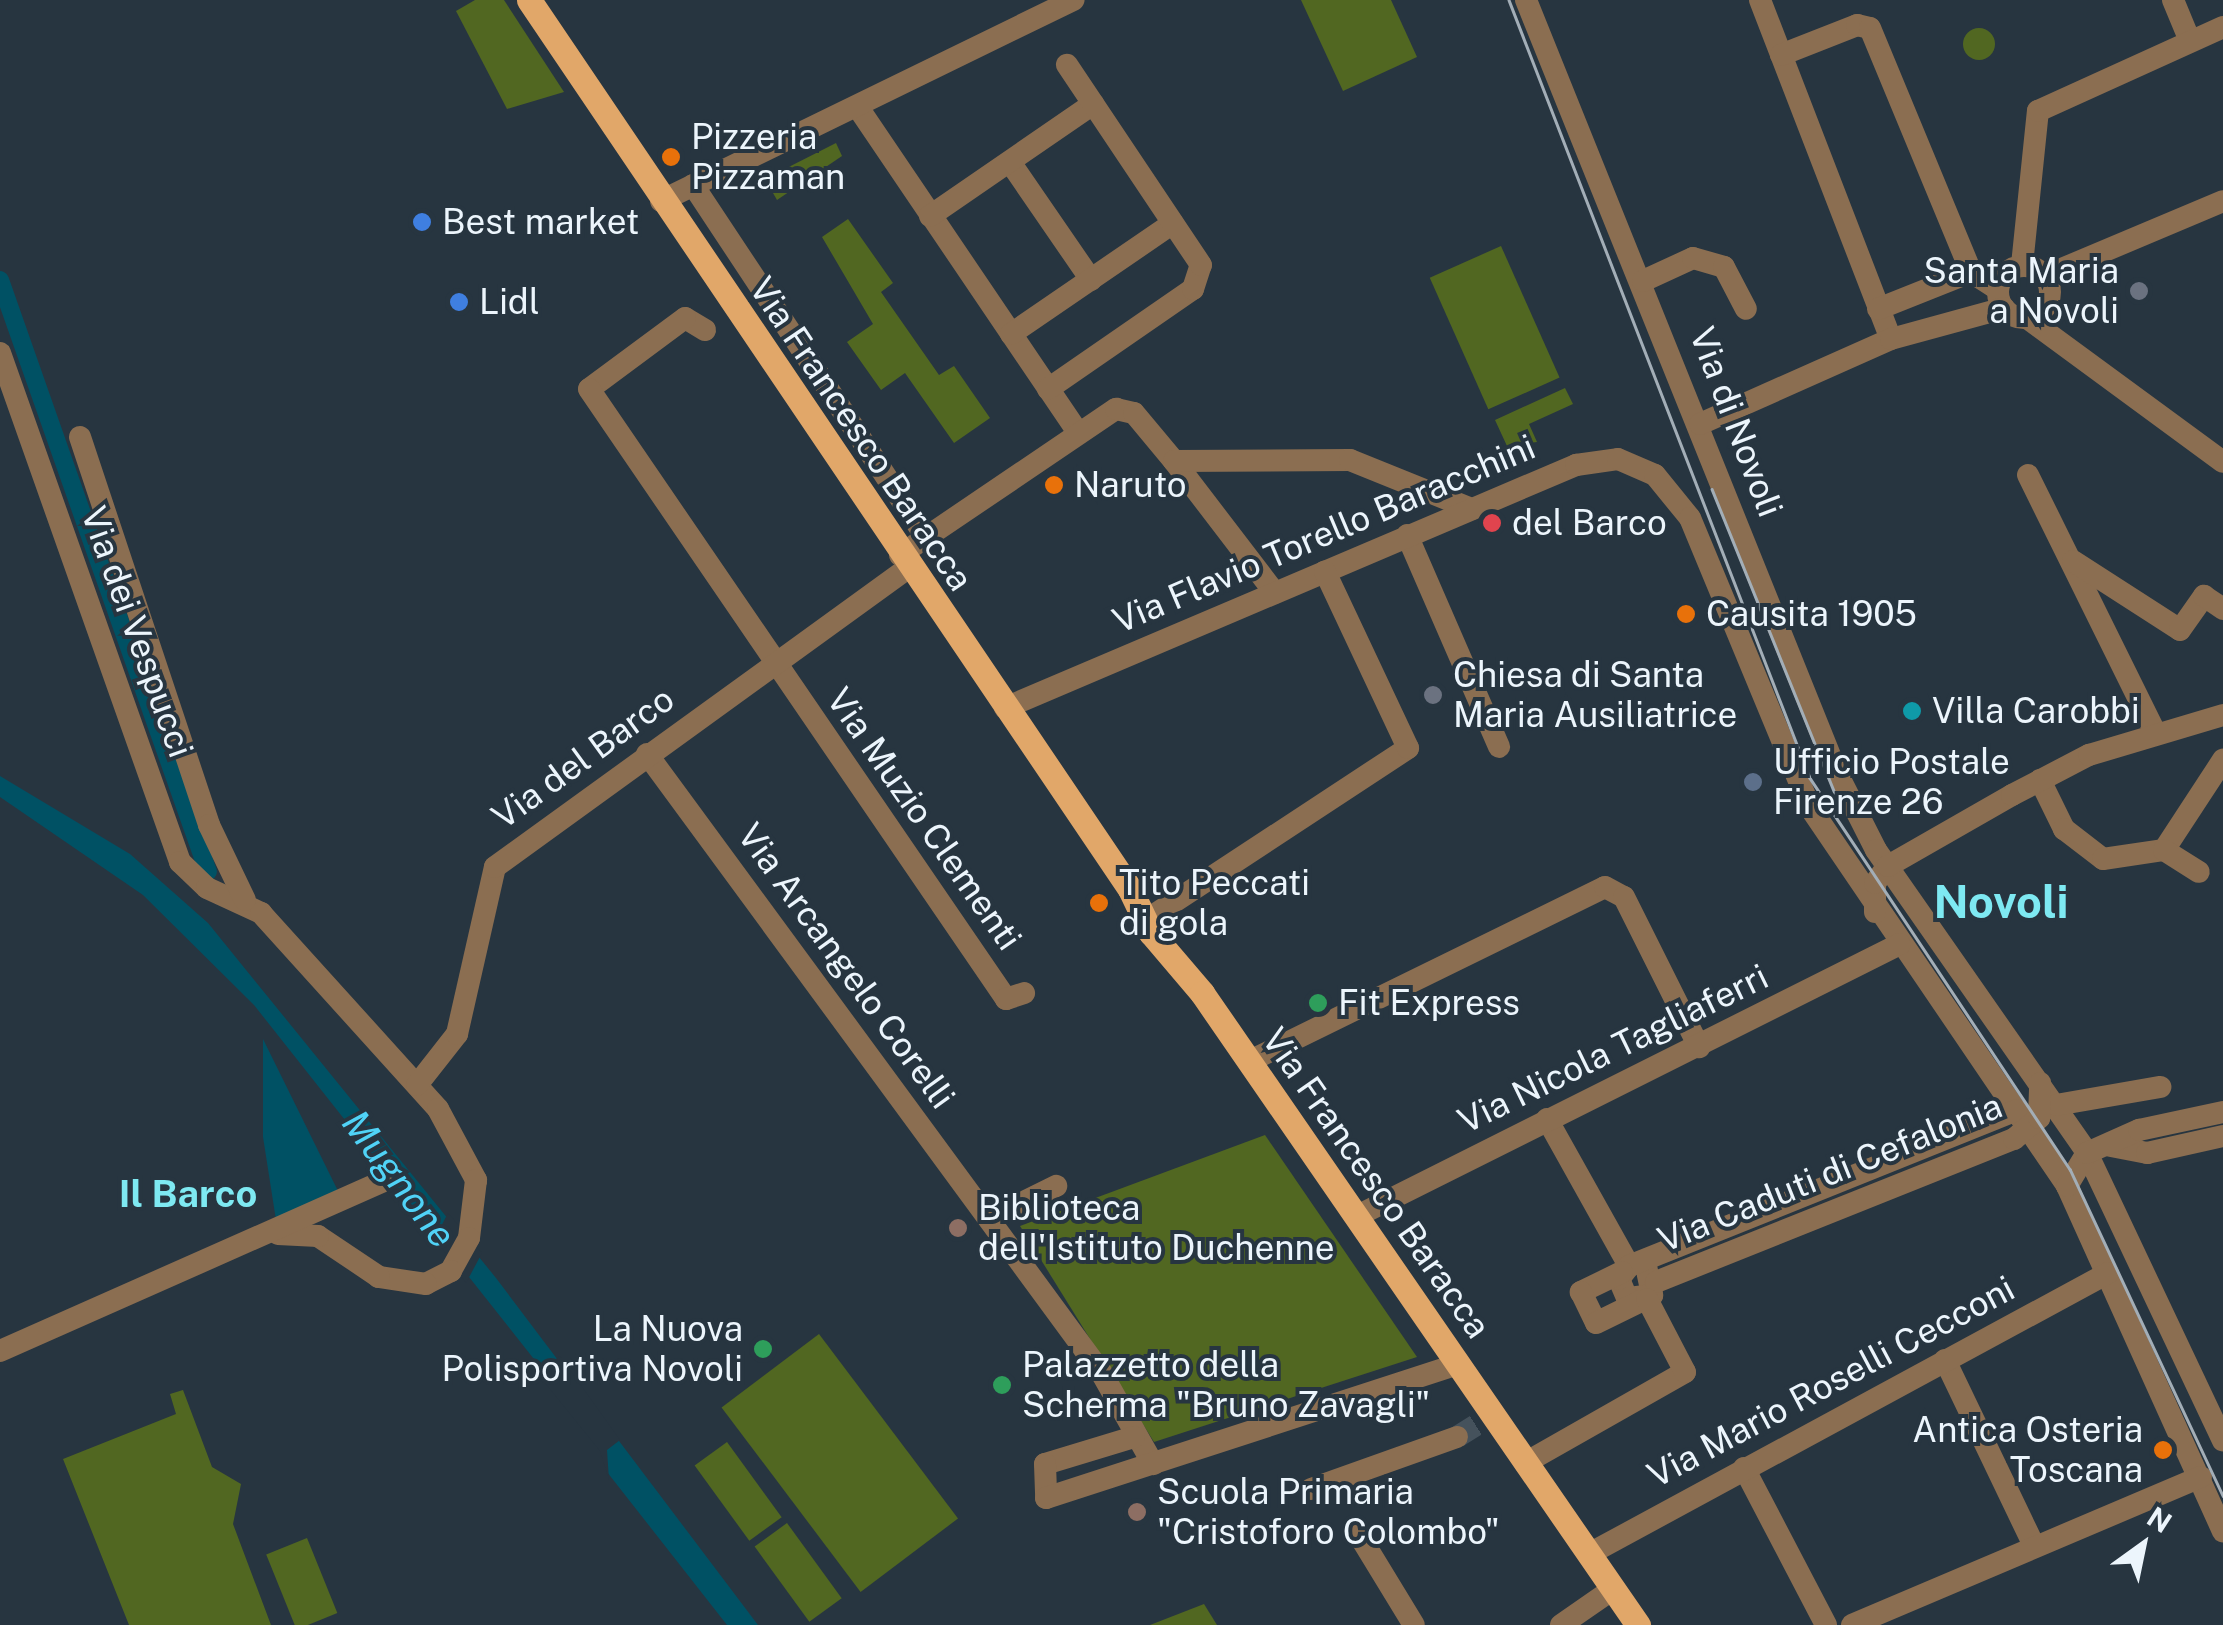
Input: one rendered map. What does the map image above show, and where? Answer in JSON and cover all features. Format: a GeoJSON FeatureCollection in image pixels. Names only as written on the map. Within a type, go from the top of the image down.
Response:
{"type":"FeatureCollection","features":[{"type":"Feature","properties":{"kind":"main road","name":"Via Francesco Baracca"},"geometry":{"type":"LineString","coordinates":[[530,0],[904,562],[1147,909],[1154,938],[1202,993],[1250,1061],[1459,1364],[1486,1419],[1525,1462],[1638,1625]]}},
{"type":"Feature","properties":{"kind":"street"},"geometry":{"type":"LineString","coordinates":[[661,201],[1074,0]]}},
{"type":"Feature","properties":{"kind":"street","name":"Via di Novoli"},"geometry":{"type":"LineString","coordinates":[[1526,0],[1643,280],[1837,773],[1888,866],[2087,1153],[2223,1441]]}},
{"type":"Feature","properties":{"kind":"street"},"geometry":{"type":"LineString","coordinates":[[1760,0],[1891,339]]}},
{"type":"Feature","properties":{"kind":"street"},"geometry":{"type":"LineString","coordinates":[[2173,0],[2190,41]]}},
{"type":"Feature","properties":{"kind":"street"},"geometry":{"type":"LineString","coordinates":[[1782,55],[1857,25],[1870,28],[1972,272],[2000,299],[2069,343],[2223,462]]}},
{"type":"Feature","properties":{"kind":"street"},"geometry":{"type":"LineString","coordinates":[[1700,424],[1891,339],[2000,299],[2022,265],[2034,116],[2223,27]]}},
{"type":"Feature","properties":{"kind":"street"},"geometry":{"type":"LineString","coordinates":[[1048,388],[1193,289],[1201,265],[1067,65]]}},
{"type":"Feature","properties":{"kind":"street"},"geometry":{"type":"LineString","coordinates":[[930,216],[1093,104]]}},
{"type":"Feature","properties":{"kind":"street"},"geometry":{"type":"LineString","coordinates":[[857,106],[1078,433]]}},
{"type":"Feature","properties":{"kind":"street"},"geometry":{"type":"LineString","coordinates":[[1010,162],[1092,280]]}},
{"type":"Feature","properties":{"kind":"street","name":"Via Francesco Baracca"},"geometry":{"type":"LineString","coordinates":[[693,185],[927,538]]}},
{"type":"Feature","properties":{"kind":"street"},"geometry":{"type":"LineString","coordinates":[[2022,265],[2045,276],[2223,202]]}},
{"type":"Feature","properties":{"kind":"street"},"geometry":{"type":"LineString","coordinates":[[1011,334],[1173,223]]}},
{"type":"Feature","properties":{"kind":"street"},"geometry":{"type":"LineString","coordinates":[[1643,280],[1692,258],[1724,267],[1746,308]]}},
{"type":"Feature","properties":{"kind":"street"},"geometry":{"type":"LineString","coordinates":[[1878,309],[1972,272]]}},
{"type":"Feature","properties":{"kind":"street"},"geometry":{"type":"LineString","coordinates":[[2045,276],[2048,301],[2069,343]]}},
{"type":"Feature","properties":{"kind":"street"},"geometry":{"type":"LineString","coordinates":[[2027,318],[2048,301]]}},
{"type":"Feature","properties":{"kind":"street"},"geometry":{"type":"LineString","coordinates":[[704,330],[685,318],[590,388],[774,664]]}},
{"type":"Feature","properties":{"kind":"street","name":"Via dei Vespucci"},"geometry":{"type":"LineString","coordinates":[[0,352],[180,862],[226,894],[416,1085],[466,1154],[476,1218],[451,1271],[408,1286],[366,1269],[331,1242],[280,1234]]}},
{"type":"Feature","properties":{"kind":"street","name":"Via del Barco"},"geometry":{"type":"LineString","coordinates":[[416,1085],[457,1034],[495,868],[774,664],[904,562],[927,538],[1078,433],[1126,410],[1174,462]]}},
{"type":"Feature","properties":{"kind":"street","name":"Via dei Vespucci"},"geometry":{"type":"LineString","coordinates":[[80,437],[209,825],[226,894]]}},
{"type":"Feature","properties":{"kind":"street"},"geometry":{"type":"LineString","coordinates":[[1174,462],[1350,460],[1471,509]]}},
{"type":"Feature","properties":{"kind":"street","name":"Via Flavio Torello Baracchini"},"geometry":{"type":"LineString","coordinates":[[1005,708],[1407,535],[1597,460],[1643,467],[1669,488],[1833,847]]}},
{"type":"Feature","properties":{"kind":"street"},"geometry":{"type":"LineString","coordinates":[[1174,462],[1275,593]]}},
{"type":"Feature","properties":{"kind":"street"},"geometry":{"type":"LineString","coordinates":[[2028,475],[2156,734]]}},
{"type":"Feature","properties":{"kind":"street"},"geometry":{"type":"LineString","coordinates":[[1407,535],[1499,747]]}},
{"type":"Feature","properties":{"kind":"street"},"geometry":{"type":"LineString","coordinates":[[2072,560],[2180,630],[2204,596],[2223,609]]}},
{"type":"Feature","properties":{"kind":"street"},"geometry":{"type":"LineString","coordinates":[[1147,909],[1408,748],[1325,572]]}},
{"type":"Feature","properties":{"kind":"street","name":"Via Muzio Clementi"},"geometry":{"type":"LineString","coordinates":[[774,664],[1006,999],[1024,992]]}},
{"type":"Feature","properties":{"kind":"street"},"geometry":{"type":"LineString","coordinates":[[1875,912],[1875,884],[1888,866],[2040,780],[2156,734],[2223,715]]}},
{"type":"Feature","properties":{"kind":"street","name":"Via Arcangelo Corelli"},"geometry":{"type":"LineString","coordinates":[[647,754],[1100,1372],[1153,1464]]}},
{"type":"Feature","properties":{"kind":"street"},"geometry":{"type":"LineString","coordinates":[[2164,850],[2223,760]]}},
{"type":"Feature","properties":{"kind":"street"},"geometry":{"type":"LineString","coordinates":[[2040,780],[2064,829],[2102,859],[2164,850],[2198,872]]}},
{"type":"Feature","properties":{"kind":"street"},"geometry":{"type":"LineString","coordinates":[[1833,847],[1856,862],[1888,866]]}},
{"type":"Feature","properties":{"kind":"street"},"geometry":{"type":"LineString","coordinates":[[1833,847],[2067,1186],[2223,1532]]}},
{"type":"Feature","properties":{"kind":"street"},"geometry":{"type":"LineString","coordinates":[[1250,1061],[1611,888],[1700,1047]]}},
{"type":"Feature","properties":{"kind":"street","name":"Via Nicola Tagliaferri"},"geometry":{"type":"LineString","coordinates":[[1357,1216],[1900,944]]}},
{"type":"Feature","properties":{"kind":"street"},"geometry":{"type":"LineString","coordinates":[[2023,1119],[2043,1108],[2040,1083]]}},
{"type":"Feature","properties":{"kind":"street"},"geometry":{"type":"LineString","coordinates":[[2056,1105],[2160,1087]]}},
{"type":"Feature","properties":{"kind":"street"},"geometry":{"type":"LineString","coordinates":[[2067,1186],[2087,1153],[2111,1146],[2140,1130],[2223,1112]]}},
{"type":"Feature","properties":{"kind":"street"},"geometry":{"type":"LineString","coordinates":[[1525,1462],[1686,1372],[1640,1281],[1547,1119]]}},
{"type":"Feature","properties":{"kind":"street","name":"Via Caduti di Cefalonia"},"geometry":{"type":"LineString","coordinates":[[1640,1281],[2023,1119]]}},
{"type":"Feature","properties":{"kind":"street"},"geometry":{"type":"LineString","coordinates":[[2111,1146],[2146,1153],[2223,1136]]}},
{"type":"Feature","properties":{"kind":"street"},"geometry":{"type":"LineString","coordinates":[[0,1350],[280,1234],[382,1182]]}},
{"type":"Feature","properties":{"kind":"street"},"geometry":{"type":"LineString","coordinates":[[990,1218],[1056,1186]]}},
{"type":"Feature","properties":{"kind":"street","name":"Via Mario Roselli Cecconi"},"geometry":{"type":"LineString","coordinates":[[1589,1554],[2108,1273]]}},
{"type":"Feature","properties":{"kind":"street"},"geometry":{"type":"LineString","coordinates":[[1945,1360],[2034,1546]]}},
{"type":"Feature","properties":{"kind":"street"},"geometry":{"type":"LineString","coordinates":[[1134,1437],[1045,1464],[1046,1498],[1459,1364]]}},
{"type":"Feature","properties":{"kind":"street"},"geometry":{"type":"LineString","coordinates":[[1311,1489],[1458,1437]]}},
{"type":"Feature","properties":{"kind":"street"},"geometry":{"type":"LineString","coordinates":[[1744,1468],[1826,1625]]}},
{"type":"Feature","properties":{"kind":"street"},"geometry":{"type":"LineString","coordinates":[[1852,1625],[2201,1476]]}},
{"type":"Feature","properties":{"kind":"street"},"geometry":{"type":"LineString","coordinates":[[1360,1535],[1414,1625]]}},
{"type":"Feature","properties":{"kind":"street"},"geometry":{"type":"LineString","coordinates":[[1561,1625],[1613,1590]]}},
{"type":"Feature","properties":{"kind":"green space"},"geometry":{"type":"Polygon","coordinates":[[[475,0],[504,0],[564,92],[507,109],[456,11],[475,0]]]}},
{"type":"Feature","properties":{"kind":"green space"},"geometry":{"type":"Polygon","coordinates":[[[1301,0],[1391,0],[1417,57],[1343,91],[1301,0]]]}},
{"type":"Feature","properties":{"kind":"green space"},"geometry":{"type":"Polygon","coordinates":[[[1979,28],[1991,32],[1995,44],[1991,56],[1979,60],[1967,56],[1963,44],[1967,32],[1979,28]]]}},
{"type":"Feature","properties":{"kind":"green space"},"geometry":{"type":"Polygon","coordinates":[[[836,143],[842,156],[777,200],[765,179],[836,143]]]}},
{"type":"Feature","properties":{"kind":"green space"},"geometry":{"type":"Polygon","coordinates":[[[848,219],[893,283],[881,292],[939,375],[954,366],[990,418],[954,443],[905,373],[881,390],[847,342],[873,324],[822,237],[848,219]]]}},
{"type":"Feature","properties":{"kind":"green space"},"geometry":{"type":"Polygon","coordinates":[[[1501,246],[1560,378],[1488,409],[1430,278],[1501,246]]]}},
{"type":"Feature","properties":{"kind":"green space"},"geometry":{"type":"Polygon","coordinates":[[[1565,388],[1573,404],[1529,424],[1537,442],[1507,446],[1495,420],[1565,388]]]}},
{"type":"Feature","properties":{"kind":"green space"},"geometry":{"type":"Polygon","coordinates":[[[1265,1135],[1417,1357],[1154,1442],[1020,1226],[1265,1135]]]}},
{"type":"Feature","properties":{"kind":"green space"},"geometry":{"type":"Polygon","coordinates":[[[819,1334],[958,1518],[861,1592],[722,1407],[819,1334]]]}},
{"type":"Feature","properties":{"kind":"green space"},"geometry":{"type":"Polygon","coordinates":[[[183,1390],[212,1467],[241,1484],[233,1524],[271,1625],[129,1625],[63,1459],[176,1414],[170,1394],[183,1390]]]}},
{"type":"Feature","properties":{"kind":"green space"},"geometry":{"type":"Polygon","coordinates":[[[727,1442],[782,1517],[749,1541],[695,1466],[727,1442]]]}},
{"type":"Feature","properties":{"kind":"green space"},"geometry":{"type":"Polygon","coordinates":[[[787,1523],[842,1598],[809,1622],[755,1547],[787,1523]]]}},
{"type":"Feature","properties":{"kind":"green space"},"geometry":{"type":"Polygon","coordinates":[[[307,1538],[337,1613],[308,1625],[295,1625],[266,1554],[307,1538]]]}},
{"type":"Feature","properties":{"kind":"green space"},"geometry":{"type":"Polygon","coordinates":[[[1204,1604],[1217,1625],[1150,1625],[1204,1604]]]}},
{"type":"Feature","properties":{"kind":"water","name":"Mugnone"},"geometry":{"type":"Polygon","coordinates":[[[0,776],[130,854],[208,923],[496,1278],[758,1625],[727,1625],[607,1472],[605,1449],[254,1005],[143,895],[0,797],[0,776]]]}},
{"type":"Feature","properties":{"kind":"water"},"geometry":{"type":"Polygon","coordinates":[[[263,1039],[339,1193],[276,1220],[263,1137],[263,1039]]]}},
{"type":"Feature","properties":{"kind":"pier"},"geometry":{"type":"Polygon","coordinates":[[[448,1213],[482,1253],[466,1283],[435,1238],[448,1213]]]}},
{"type":"Feature","properties":{"kind":"pier"},"geometry":{"type":"Polygon","coordinates":[[[560,1356],[620,1440],[607,1450],[609,1480],[600,1451],[537,1373],[560,1356]]]}},
{"type":"Feature","properties":{"kind":"waterway"},"geometry":{"type":"LineString","coordinates":[[0,280],[208,872]]}},
{"type":"Feature","properties":{"kind":"tunnel"},"geometry":{"type":"LineString","coordinates":[[1457,1437],[1478,1424]]}},
{"type":"Feature","properties":{"kind":"tram line"},"geometry":{"type":"LineString","coordinates":[[1509,0],[1810,778],[2070,1169],[2223,1496]]}},
{"type":"Feature","properties":{"kind":"tram line"},"geometry":{"type":"LineString","coordinates":[[1712,489],[1841,809]]}},
{"type":"Feature","properties":{"kind":"place","name":"Pizzeria Pizzaman"},"geometry":{"type":"Point","coordinates":[671,157]}},
{"type":"Feature","properties":{"kind":"place","name":"Best market"},"geometry":{"type":"Point","coordinates":[422,222]}},
{"type":"Feature","properties":{"kind":"place","name":"Santa Maria a Novoli"},"geometry":{"type":"Point","coordinates":[2139,291]}},
{"type":"Feature","properties":{"kind":"place","name":"Lidl"},"geometry":{"type":"Point","coordinates":[459,302]}},
{"type":"Feature","properties":{"kind":"place","name":"Naruto"},"geometry":{"type":"Point","coordinates":[1054,485]}},
{"type":"Feature","properties":{"kind":"place","name":"del Barco"},"geometry":{"type":"Point","coordinates":[1492,523]}},
{"type":"Feature","properties":{"kind":"place","name":"Causita 1905"},"geometry":{"type":"Point","coordinates":[1686,614]}},
{"type":"Feature","properties":{"kind":"place","name":"Chiesa di Santa Maria Ausiliatrice"},"geometry":{"type":"Point","coordinates":[1433,695]}},
{"type":"Feature","properties":{"kind":"place","name":"Villa Carobbi"},"geometry":{"type":"Point","coordinates":[1912,711]}},
{"type":"Feature","properties":{"kind":"place","name":"Ufficio Postale Firenze 26"},"geometry":{"type":"Point","coordinates":[1753,782]}},
{"type":"Feature","properties":{"kind":"place","name":"Tito Peccati di gola"},"geometry":{"type":"Point","coordinates":[1099,903]}},
{"type":"Feature","properties":{"kind":"place","name":"Fit Express"},"geometry":{"type":"Point","coordinates":[1318,1003]}},
{"type":"Feature","properties":{"kind":"place","name":"Biblioteca dell'Istituto Duchenne"},"geometry":{"type":"Point","coordinates":[958,1228]}},
{"type":"Feature","properties":{"kind":"place","name":"La Nuova Polisportiva Novoli"},"geometry":{"type":"Point","coordinates":[763,1349]}},
{"type":"Feature","properties":{"kind":"place","name":"Palazzetto della Scherma \"Bruno Zavagli\""},"geometry":{"type":"Point","coordinates":[1002,1385]}},
{"type":"Feature","properties":{"kind":"place","name":"Antica Osteria Toscana"},"geometry":{"type":"Point","coordinates":[2163,1450]}},
{"type":"Feature","properties":{"kind":"place","name":"Scuola Primaria \"Cristoforo Colombo\""},"geometry":{"type":"Point","coordinates":[1137,1512]}},
{"type":"Feature","properties":{"kind":"district","name":"Novoli"},"geometry":{"type":"Point","coordinates":[2001,902]}},
{"type":"Feature","properties":{"kind":"district","name":"Il Barco"},"geometry":{"type":"Point","coordinates":[188,1194]}}]}
